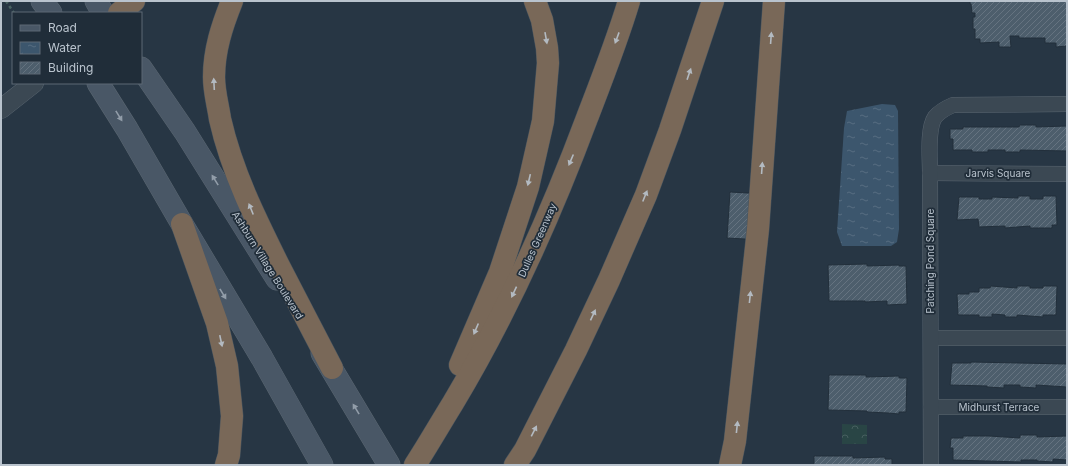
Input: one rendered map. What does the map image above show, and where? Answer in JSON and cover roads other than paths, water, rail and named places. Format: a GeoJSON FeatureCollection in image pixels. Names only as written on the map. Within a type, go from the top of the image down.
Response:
{"type":"FeatureCollection","features":[{"type":"Feature","properties":{"kind":"highway"},"geometry":{"type":"LineString","coordinates":[[121,12],[134,1]]}},
{"type":"Feature","properties":{"kind":"highway"},"geometry":{"type":"LineString","coordinates":[[232,1],[221,27],[215,55],[215,92],[224,134],[236,173],[253,215],[332,368]]}},
{"type":"Feature","properties":{"kind":"highway"},"geometry":{"type":"LineString","coordinates":[[420,458],[500,272],[528,187],[543,121],[548,63],[542,20],[535,1]]}},
{"type":"Feature","properties":{"kind":"highway","name":"Dulles Greenway"},"geometry":{"type":"LineString","coordinates":[[420,458],[467,380],[509,301],[532,252],[575,150],[622,25],[629,1]]}},
{"type":"Feature","properties":{"kind":"highway"},"geometry":{"type":"LineString","coordinates":[[515,465],[525,450],[576,350],[643,202],[670,130],[713,1]]}},
{"type":"Feature","properties":{"kind":"highway"},"geometry":{"type":"LineString","coordinates":[[730,465],[735,441],[758,229],[774,1]]}},
{"type":"Feature","properties":{"kind":"highway"},"geometry":{"type":"LineString","coordinates":[[182,224],[217,323],[227,366],[232,416],[229,455],[226,465]]}},
{"type":"Feature","properties":{"kind":"main road"},"geometry":{"type":"LineString","coordinates":[[42,1],[50,12]]}},
{"type":"Feature","properties":{"kind":"main road"},"geometry":{"type":"LineString","coordinates":[[96,1],[103,12]]}},
{"type":"Feature","properties":{"kind":"main road","name":"Ashburn Village Boulevard"},"geometry":{"type":"LineString","coordinates":[[142,69],[185,132],[332,368],[390,465]]}},
{"type":"Feature","properties":{"kind":"main road"},"geometry":{"type":"LineString","coordinates":[[99,84],[127,129],[262,358],[322,465]]}},
{"type":"Feature","properties":{"kind":"main road"},"geometry":{"type":"LineString","coordinates":[[262,358],[338,465]]}},
{"type":"Feature","properties":{"kind":"street"},"geometry":{"type":"LineString","coordinates":[[1,109],[33,84]]}},
{"type":"Feature","properties":{"kind":"street","name":"Patching Pond Square"},"geometry":{"type":"LineString","coordinates":[[931,465],[931,127],[935,117],[943,110],[954,105],[1067,104]]}},
{"type":"Feature","properties":{"kind":"street","name":"Jarvis Square"},"geometry":{"type":"LineString","coordinates":[[930,173],[1067,174]]}},
{"type":"Feature","properties":{"kind":"street"},"geometry":{"type":"LineString","coordinates":[[930,338],[1067,338]]}},
{"type":"Feature","properties":{"kind":"street","name":"Midhurst Terrace"},"geometry":{"type":"LineString","coordinates":[[931,407],[1067,407]]}},
{"type":"Feature","properties":{"kind":"water"},"geometry":{"type":"Polygon","coordinates":[[[882,104],[895,105],[898,111],[899,229],[897,242],[891,246],[842,246],[837,232],[844,128],[847,111],[882,104]]]}}]}
